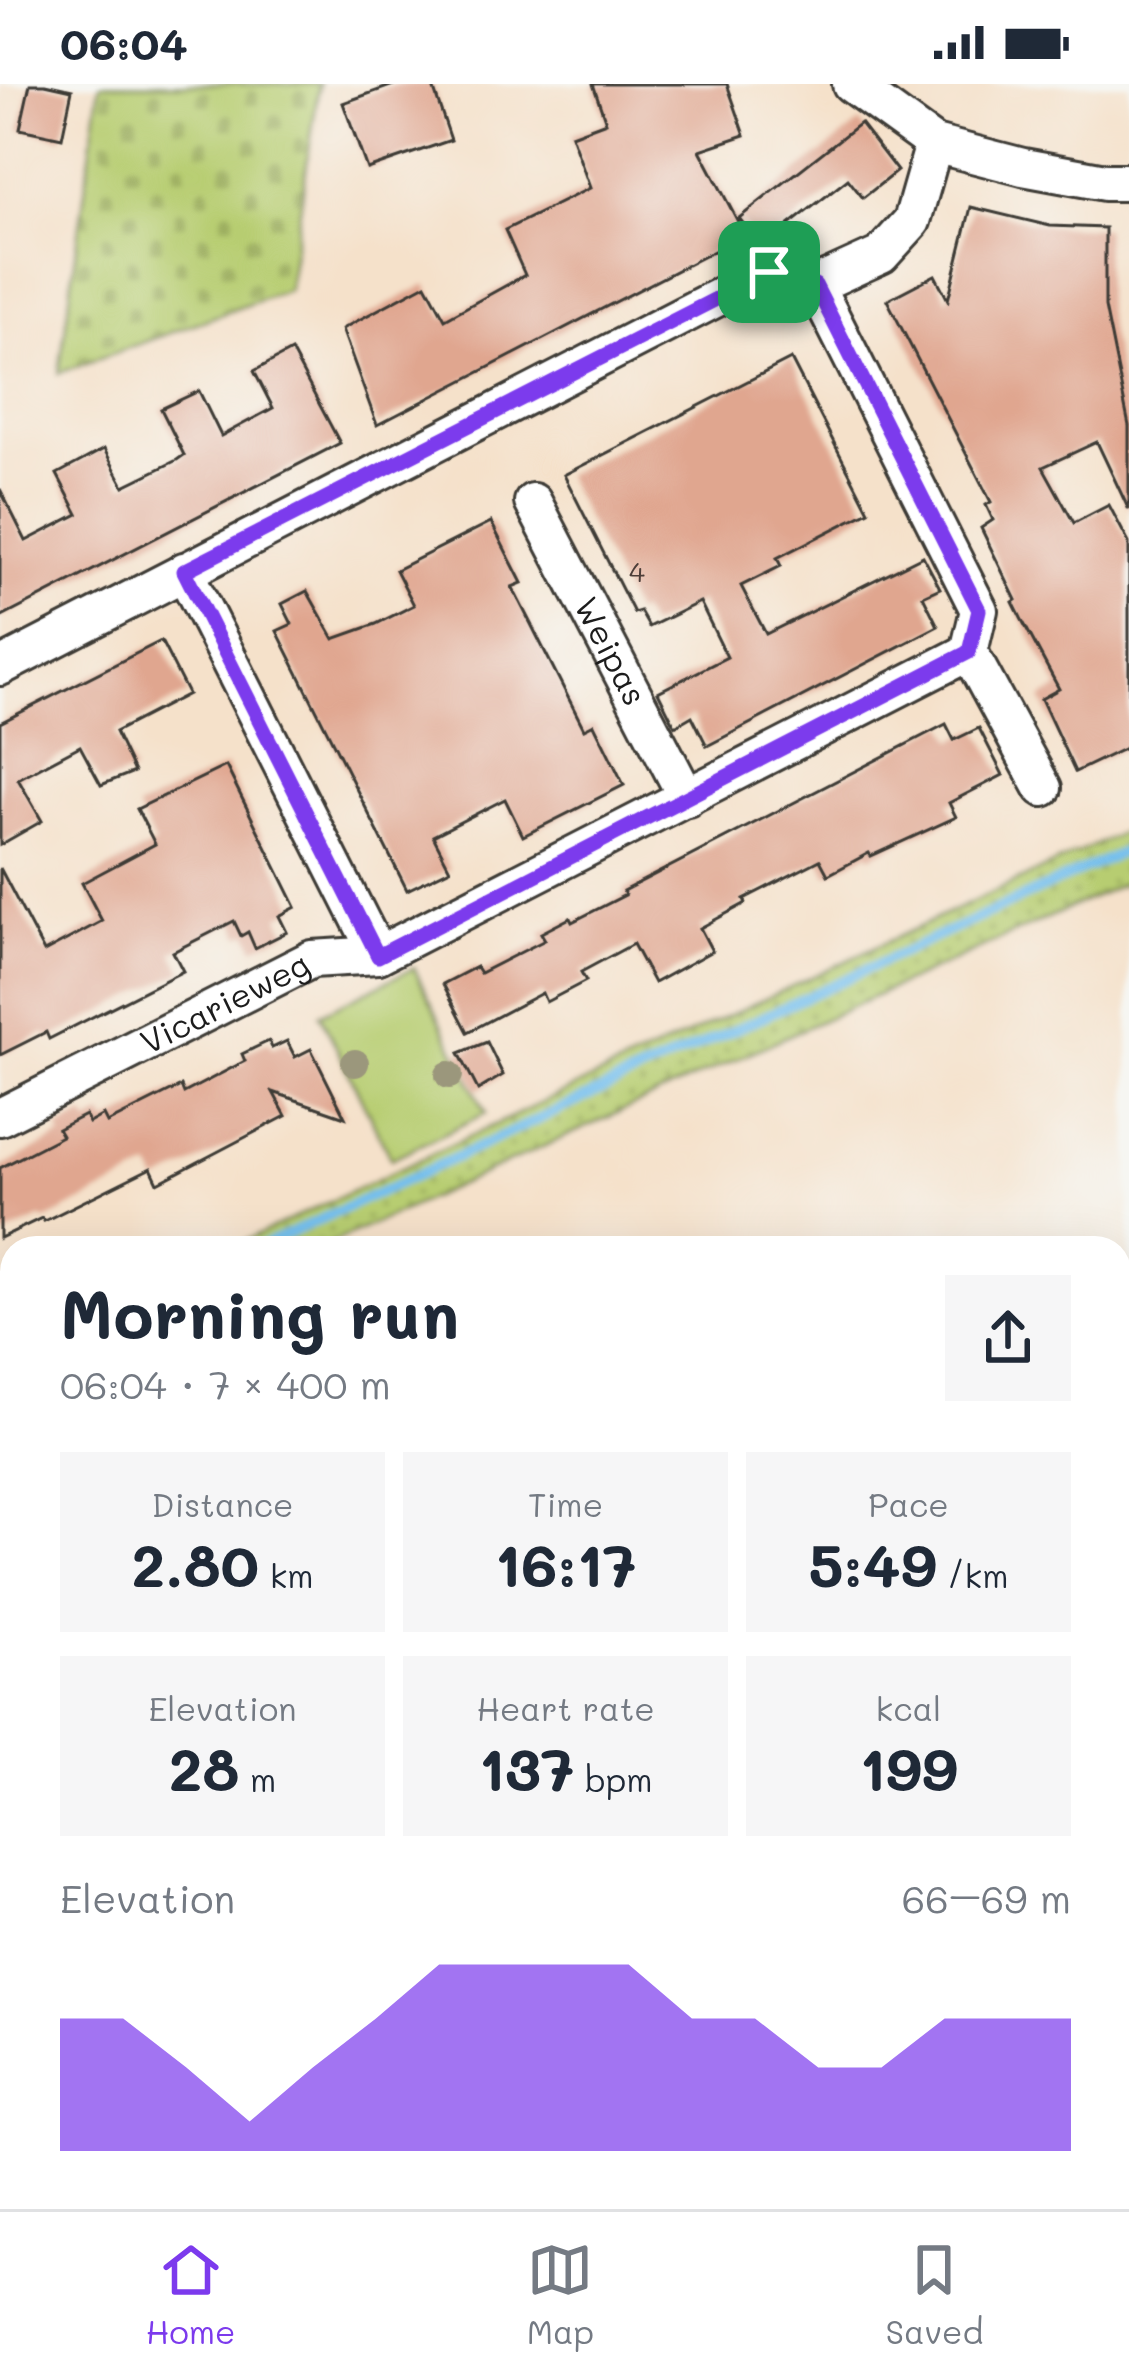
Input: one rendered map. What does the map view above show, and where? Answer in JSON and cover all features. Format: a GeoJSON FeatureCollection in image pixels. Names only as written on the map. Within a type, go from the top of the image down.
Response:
{"type":"FeatureCollection","features":[{"type":"Feature","properties":{"kind":"street"},"geometry":{"type":"LineString","coordinates":[[851,84],[934,144],[1023,167],[1129,182]]}},
{"type":"Feature","properties":{"kind":"street"},"geometry":{"type":"LineString","coordinates":[[0,667],[769,272],[815,285],[881,255],[912,221],[934,144]]}},
{"type":"Feature","properties":{"kind":"street"},"geometry":{"type":"LineString","coordinates":[[815,285],[979,610],[969,652],[1043,788]]}},
{"type":"Feature","properties":{"kind":"street","name":"Weipas"},"geometry":{"type":"LineString","coordinates":[[532,502],[687,798]]}},
{"type":"Feature","properties":{"kind":"street"},"geometry":{"type":"LineString","coordinates":[[184,571],[378,956]]}},
{"type":"Feature","properties":{"kind":"street","name":"Vicarieweg"},"geometry":{"type":"LineString","coordinates":[[0,1117],[312,958],[378,956],[969,652]]}},
{"type":"Feature","properties":{"kind":"green space"},"geometry":{"type":"Polygon","coordinates":[[[100,84],[319,84],[288,290],[59,373],[100,84]]]}},
{"type":"Feature","properties":{"kind":"green space"},"geometry":{"type":"Polygon","coordinates":[[[1129,829],[1129,881],[346,1236],[256,1236],[1129,829]]]}},
{"type":"Feature","properties":{"kind":"green space"},"geometry":{"type":"Polygon","coordinates":[[[414,968],[486,1113],[391,1159],[320,1014],[414,968]]]}},
{"type":"Feature","properties":{"kind":"building"},"geometry":{"type":"Polygon","coordinates":[[[30,84],[72,90],[62,138],[20,129],[30,84]]]}},
{"type":"Feature","properties":{"kind":"building"},"geometry":{"type":"Polygon","coordinates":[[[396,84],[432,84],[451,140],[367,169],[343,103],[396,84]]]}},
{"type":"Feature","properties":{"kind":"building"},"geometry":{"type":"Polygon","coordinates":[[[593,84],[727,84],[745,135],[700,150],[745,235],[377,425],[342,329],[426,284],[445,319],[525,275],[505,230],[590,188],[571,135],[606,122],[593,84]]]}},
{"type":"Feature","properties":{"kind":"building"},"geometry":{"type":"Polygon","coordinates":[[[860,123],[897,171],[863,198],[848,179],[761,247],[739,218],[860,123]]]}},
{"type":"Feature","properties":{"kind":"building"},"geometry":{"type":"Polygon","coordinates":[[[971,207],[1050,226],[1105,228],[1105,307],[1129,426],[1129,510],[1097,442],[1043,467],[1074,523],[1109,505],[1129,543],[1129,746],[1075,772],[1041,699],[1059,689],[981,528],[993,520],[986,505],[991,502],[887,300],[935,275],[948,300],[971,207]]]}},
{"type":"Feature","properties":{"kind":"building"},"geometry":{"type":"Polygon","coordinates":[[[291,351],[340,443],[0,618],[0,489],[26,541],[78,514],[57,474],[104,449],[124,486],[177,460],[184,455],[161,409],[199,391],[221,436],[273,408],[254,371],[291,351]]]}},
{"type":"Feature","properties":{"kind":"building"},"geometry":{"type":"Polygon","coordinates":[[[791,359],[869,511],[777,558],[781,566],[741,586],[766,634],[923,556],[940,588],[923,596],[938,626],[707,746],[692,716],[675,726],[658,692],[727,657],[700,602],[649,627],[640,611],[634,613],[564,475],[791,359]]]}},
{"type":"Feature","properties":{"kind":"building"},"geometry":{"type":"Polygon","coordinates":[[[491,522],[522,583],[512,587],[584,729],[594,724],[624,785],[523,836],[505,799],[433,836],[450,869],[407,890],[277,631],[292,624],[282,604],[307,591],[334,639],[376,624],[414,605],[396,570],[491,522]]]}},
{"type":"Feature","properties":{"kind":"building"},"geometry":{"type":"Polygon","coordinates":[[[161,641],[188,694],[115,732],[134,772],[101,785],[80,746],[18,779],[42,821],[0,845],[0,723],[161,641]]]}},
{"type":"Feature","properties":{"kind":"building"},"geometry":{"type":"Polygon","coordinates":[[[946,724],[954,740],[979,728],[1003,775],[949,803],[956,817],[828,875],[820,860],[744,899],[746,903],[700,928],[712,951],[654,983],[633,944],[581,972],[586,981],[546,1002],[542,993],[468,1032],[443,984],[476,967],[480,973],[545,940],[541,933],[625,895],[623,891],[946,724]]]}},
{"type":"Feature","properties":{"kind":"building"},"geometry":{"type":"Polygon","coordinates":[[[226,766],[296,907],[279,916],[287,932],[255,948],[248,932],[241,936],[234,921],[173,952],[183,971],[49,1039],[46,1032],[0,1055],[0,868],[44,952],[102,921],[82,883],[155,844],[137,809],[226,766]]]}},
{"type":"Feature","properties":{"kind":"building"},"geometry":{"type":"Polygon","coordinates":[[[269,1041],[272,1048],[287,1041],[295,1057],[311,1049],[345,1117],[273,1092],[286,1116],[158,1183],[151,1168],[44,1221],[0,1236],[0,1168],[62,1136],[58,1129],[85,1115],[89,1123],[103,1115],[107,1123],[181,1086],[184,1093],[245,1061],[242,1054],[269,1041]]]}},
{"type":"Feature","properties":{"kind":"building"},"geometry":{"type":"Polygon","coordinates":[[[487,1042],[503,1075],[478,1090],[459,1053],[487,1042]]]}},
{"type":"Feature","properties":{"kind":"waterway"},"geometry":{"type":"LineString","coordinates":[[284,1236],[1129,849]]}},
{"type":"Feature","properties":{"kind":"route"},"geometry":{"type":"LineString","coordinates":[[769,272],[815,285],[979,610],[969,652],[378,956],[184,571],[769,272]]}}]}
